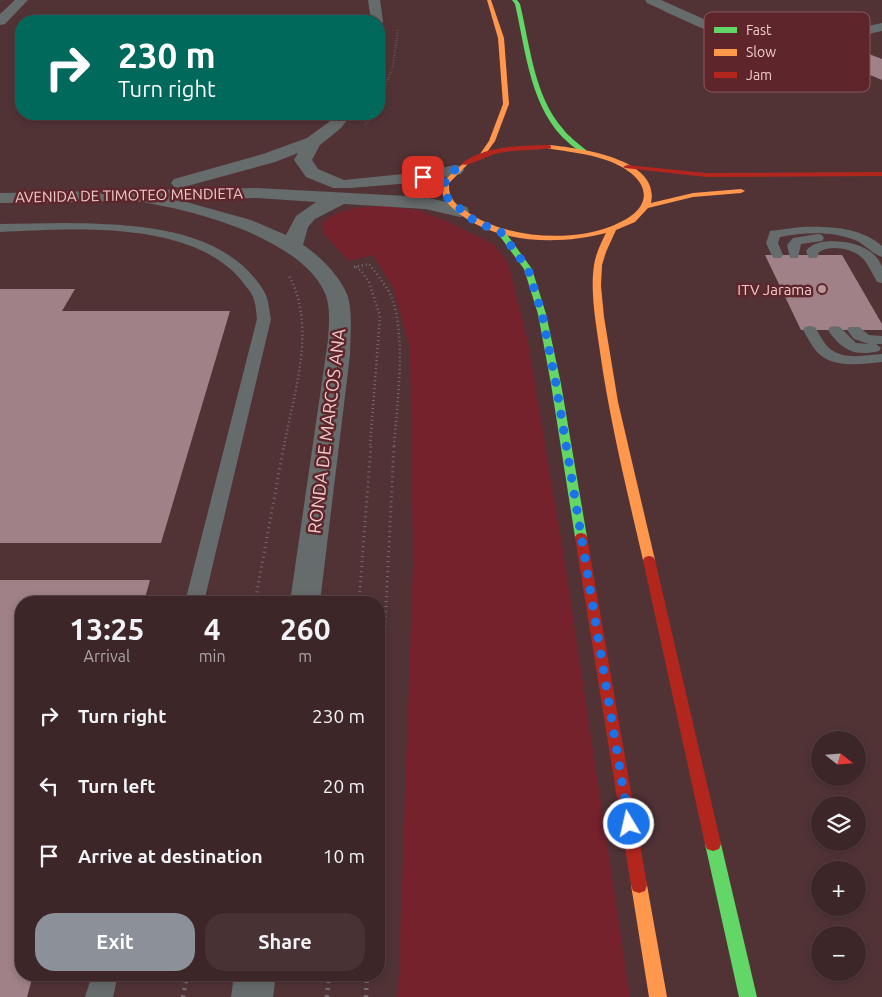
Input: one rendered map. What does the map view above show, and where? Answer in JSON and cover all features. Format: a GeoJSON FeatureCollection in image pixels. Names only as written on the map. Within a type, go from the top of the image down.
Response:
{"type":"FeatureCollection","features":[{"type":"Feature","properties":{"kind":"main road"},"geometry":{"type":"LineString","coordinates":[[483,154],[492,141],[506,104],[501,38],[489,0]]}},
{"type":"Feature","properties":{"kind":"main road"},"geometry":{"type":"LineString","coordinates":[[514,0],[527,38],[542,102],[556,127],[584,151]]}},
{"type":"Feature","properties":{"kind":"main road"},"geometry":{"type":"LineString","coordinates":[[647,206],[649,191],[642,179],[627,167],[584,151],[532,147],[514,148],[483,154],[465,162],[445,182],[448,199],[460,211],[477,223],[500,231],[538,237],[578,237],[612,230],[633,220],[647,206],[674,197],[715,192],[754,191]]}},
{"type":"Feature","properties":{"kind":"main road"},"geometry":{"type":"LineString","coordinates":[[627,167],[706,175],[882,174]]}},
{"type":"Feature","properties":{"kind":"main road"},"geometry":{"type":"LineString","coordinates":[[612,230],[604,244],[598,269],[599,309],[608,381],[748,997]]}},
{"type":"Feature","properties":{"kind":"main road"},"geometry":{"type":"LineString","coordinates":[[500,231],[528,269],[545,331],[556,384],[658,997]]}},
{"type":"Feature","properties":{"kind":"street"},"geometry":{"type":"LineString","coordinates":[[0,21],[22,0]]}},
{"type":"Feature","properties":{"kind":"street"},"geometry":{"type":"LineString","coordinates":[[374,0],[376,15]]}},
{"type":"Feature","properties":{"kind":"street"},"geometry":{"type":"LineString","coordinates":[[651,0],[704,24]]}},
{"type":"Feature","properties":{"kind":"street"},"geometry":{"type":"LineString","coordinates":[[130,195],[213,176],[313,142],[336,125],[340,120]]}},
{"type":"Feature","properties":{"kind":"street"},"geometry":{"type":"LineString","coordinates":[[293,246],[296,230],[306,216],[340,191],[312,173],[303,160],[313,142]]}},
{"type":"Feature","properties":{"kind":"street","name":"AVENIDA DE TIMOTEO MENDIETA"},"geometry":{"type":"LineString","coordinates":[[0,198],[340,191],[455,170]]}},
{"type":"Feature","properties":{"kind":"street","name":"AVENIDA DE TIMOTEO MENDIETA"},"geometry":{"type":"LineString","coordinates":[[340,191],[380,199],[425,203],[460,211]]}},
{"type":"Feature","properties":{"kind":"street","name":"RONDA DE MARCOS ANA"},"geometry":{"type":"LineString","coordinates":[[130,195],[204,211],[293,246],[307,256],[323,273],[335,292],[339,318],[338,355],[306,596]]}},
{"type":"Feature","properties":{"kind":"street"},"geometry":{"type":"LineString","coordinates":[[252,997],[254,981]]}},
{"type":"Feature","properties":{"kind":"lane"},"geometry":{"type":"LineString","coordinates":[[0,228],[103,227],[134,230],[178,238],[198,244],[222,256],[242,273],[258,294],[264,319],[196,596]]}},
{"type":"Feature","properties":{"kind":"lane"},"geometry":{"type":"LineString","coordinates":[[777,255],[772,244],[774,234],[789,231],[836,232],[861,237],[872,243],[882,255]]}},
{"type":"Feature","properties":{"kind":"lane"},"geometry":{"type":"LineString","coordinates":[[794,255],[793,245],[797,241],[830,238],[850,241],[882,255]]}},
{"type":"Feature","properties":{"kind":"lane"},"geometry":{"type":"LineString","coordinates":[[813,255],[812,251],[814,248],[824,245],[850,247],[863,252],[882,278]]}},
{"type":"Feature","properties":{"kind":"lane"},"geometry":{"type":"LineString","coordinates":[[810,330],[823,350],[829,355],[849,360],[882,358]]}},
{"type":"Feature","properties":{"kind":"lane"},"geometry":{"type":"LineString","coordinates":[[836,330],[845,344],[852,348],[882,348]]}},
{"type":"Feature","properties":{"kind":"lane"},"geometry":{"type":"LineString","coordinates":[[854,330],[857,335],[864,338],[882,340]]}},
{"type":"Feature","properties":{"kind":"lane"},"geometry":{"type":"LineString","coordinates":[[100,997],[104,981]]}},
{"type":"Feature","properties":{"kind":"path"},"geometry":{"type":"LineString","coordinates":[[385,87],[393,66],[397,24]]}},
{"type":"Feature","properties":{"kind":"path"},"geometry":{"type":"LineString","coordinates":[[292,280],[369,264],[388,287],[396,309],[400,334],[385,635]]}},
{"type":"Feature","properties":{"kind":"path"},"geometry":{"type":"LineString","coordinates":[[354,267],[360,269],[370,285],[380,316],[359,596]]}},
{"type":"Feature","properties":{"kind":"path"},"geometry":{"type":"LineString","coordinates":[[256,596],[302,347],[303,317],[300,296],[288,274]]}},
{"type":"Feature","properties":{"kind":"path"},"geometry":{"type":"LineString","coordinates":[[183,997],[186,981]]}},
{"type":"Feature","properties":{"kind":"path"},"geometry":{"type":"LineString","coordinates":[[327,997],[328,981]]}},
{"type":"Feature","properties":{"kind":"path"},"geometry":{"type":"LineString","coordinates":[[366,997],[367,981]]}},
{"type":"Feature","properties":{"kind":"shaded area"},"geometry":{"type":"Polygon","coordinates":[[[385,206],[418,210],[448,222],[495,245],[508,263],[528,342],[564,557],[630,997],[398,997],[413,564],[410,348],[393,288],[373,255],[349,261],[323,233],[322,223],[344,211],[385,206]]]}},
{"type":"Feature","properties":{"kind":"building"},"geometry":{"type":"Polygon","coordinates":[[[870,54],[882,59],[882,80],[870,75],[870,54]]]}},
{"type":"Feature","properties":{"kind":"building","name":"ITV Jarama"},"geometry":{"type":"Polygon","coordinates":[[[765,255],[842,255],[882,324],[882,330],[801,330],[765,255]]]}},
{"type":"Feature","properties":{"kind":"building"},"geometry":{"type":"Polygon","coordinates":[[[0,289],[75,289],[62,311],[230,311],[161,543],[0,543],[0,289]]]}},
{"type":"Feature","properties":{"kind":"building"},"geometry":{"type":"Polygon","coordinates":[[[0,580],[150,580],[146,596],[15,596],[15,981],[31,981],[27,997],[0,997],[0,580]]]}},
{"type":"Feature","properties":{"kind":"traffic: fast"},"geometry":{"type":"LineString","coordinates":[[514,0],[517,4],[532,69],[542,100],[558,128],[584,151]]}},
{"type":"Feature","properties":{"kind":"traffic: fast"},"geometry":{"type":"LineString","coordinates":[[500,231],[528,269],[542,314],[556,384],[581,537]]}},
{"type":"Feature","properties":{"kind":"traffic: fast"},"geometry":{"type":"LineString","coordinates":[[713,844],[748,997]]}},
{"type":"Feature","properties":{"kind":"traffic: slow"},"geometry":{"type":"LineString","coordinates":[[483,154],[492,141],[506,104],[501,38],[489,0]]}},
{"type":"Feature","properties":{"kind":"traffic: slow"},"geometry":{"type":"LineString","coordinates":[[465,164],[445,183],[448,198],[458,209],[474,221],[495,229],[518,235],[568,237],[593,234],[614,228],[632,220],[641,213],[648,196],[644,183],[636,172],[608,158],[576,150],[549,147]]}},
{"type":"Feature","properties":{"kind":"traffic: slow"},"geometry":{"type":"LineString","coordinates":[[647,206],[693,195],[741,191]]}},
{"type":"Feature","properties":{"kind":"traffic: slow"},"geometry":{"type":"LineString","coordinates":[[612,230],[605,243],[598,265],[598,306],[613,402],[649,560]]}},
{"type":"Feature","properties":{"kind":"traffic: slow"},"geometry":{"type":"LineString","coordinates":[[639,885],[658,997]]}},
{"type":"Feature","properties":{"kind":"traffic: jam"},"geometry":{"type":"LineString","coordinates":[[465,164],[495,152],[549,147]]}},
{"type":"Feature","properties":{"kind":"traffic: jam"},"geometry":{"type":"LineString","coordinates":[[627,167],[706,175],[882,174]]}},
{"type":"Feature","properties":{"kind":"traffic: jam"},"geometry":{"type":"LineString","coordinates":[[581,537],[639,885]]}},
{"type":"Feature","properties":{"kind":"traffic: jam"},"geometry":{"type":"LineString","coordinates":[[649,560],[713,844]]}},
{"type":"Feature","properties":{"kind":"place","name":"ITV Jarama"},"geometry":{"type":"Point","coordinates":[822,289]}},
{"type":"Feature","properties":{"kind":"route"},"geometry":{"type":"LineString","coordinates":[[423,177],[455,170],[445,182],[448,199],[460,211],[477,223],[500,231],[528,269],[542,314],[556,384],[629,824]]}}]}
